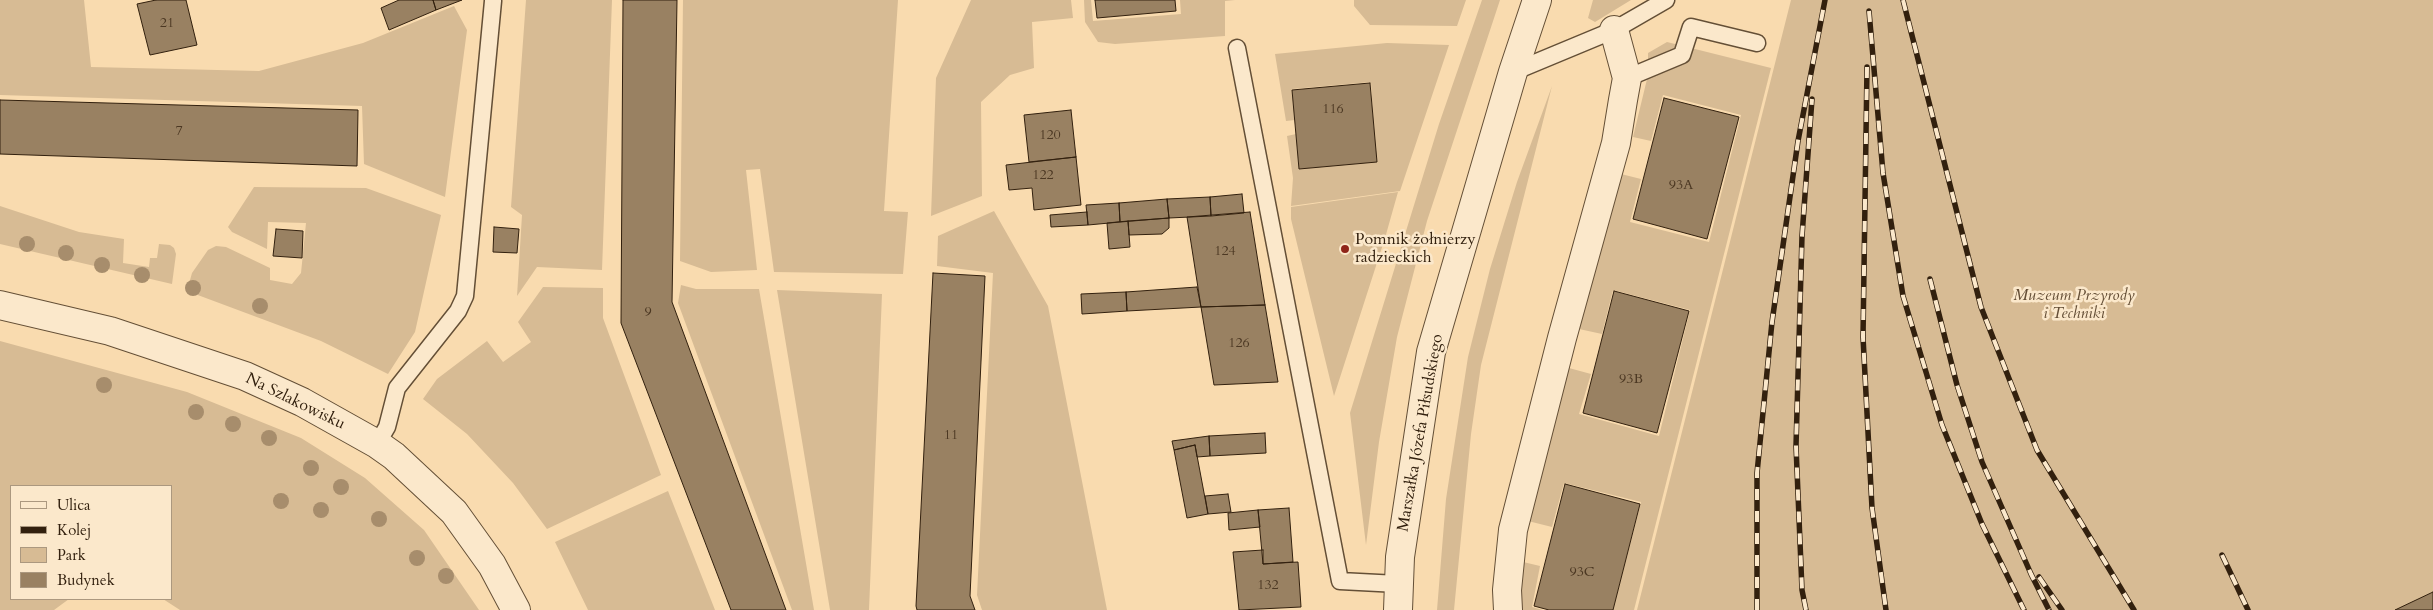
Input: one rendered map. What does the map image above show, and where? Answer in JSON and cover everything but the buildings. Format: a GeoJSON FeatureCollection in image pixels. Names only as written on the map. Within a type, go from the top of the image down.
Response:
{"type":"FeatureCollection","features":[{"type":"Feature","properties":{"kind":"street","name":"Marszałka Józefa Piłsudskiego"},"geometry":{"type":"LineString","coordinates":[[1398,597],[1400,557],[1431,352],[1513,72],[1537,0]]}},
{"type":"Feature","properties":{"kind":"street"},"geometry":{"type":"LineString","coordinates":[[1508,610],[1507,590],[1513,530],[1562,338],[1616,142],[1627,78],[1614,30]]}},
{"type":"Feature","properties":{"kind":"street","name":"Na Szlakowisku"},"geometry":{"type":"LineString","coordinates":[[0,305],[110,331],[245,376],[302,402],[377,444],[394,456],[454,512],[492,565],[516,610]]}},
{"type":"Feature","properties":{"kind":"lane"},"geometry":{"type":"LineString","coordinates":[[1513,72],[1614,30],[1666,0]]}},
{"type":"Feature","properties":{"kind":"lane"},"geometry":{"type":"LineString","coordinates":[[377,444],[387,427],[397,388],[458,311],[465,296],[493,2]]}},
{"type":"Feature","properties":{"kind":"lane"},"geometry":{"type":"LineString","coordinates":[[1627,78],[1682,55],[1691,27],[1757,43]]}},
{"type":"Feature","properties":{"kind":"lane"},"geometry":{"type":"LineString","coordinates":[[1237,48],[1340,580],[1398,597]]}},
{"type":"Feature","properties":{"kind":"green space"},"geometry":{"type":"Polygon","coordinates":[[[0,0],[84,0],[91,67],[259,71],[363,43],[454,6],[467,30],[445,197],[364,164],[362,106],[0,95],[0,0]]]}},
{"type":"Feature","properties":{"kind":"green space"},"geometry":{"type":"Polygon","coordinates":[[[526,0],[612,0],[602,270],[537,267],[517,296],[522,215],[511,207],[526,0]]]}},
{"type":"Feature","properties":{"kind":"green space"},"geometry":{"type":"Polygon","coordinates":[[[683,0],[898,0],[884,211],[908,212],[903,274],[774,272],[760,169],[746,170],[757,270],[711,272],[680,261],[683,0]]]}},
{"type":"Feature","properties":{"kind":"green space"},"geometry":{"type":"Polygon","coordinates":[[[971,0],[1071,0],[1073,18],[1032,22],[1034,68],[1010,75],[981,102],[982,196],[931,216],[936,78],[971,0]]]}},
{"type":"Feature","properties":{"kind":"green space"},"geometry":{"type":"Polygon","coordinates":[[[1084,0],[1091,0],[1093,21],[1181,14],[1180,0],[1235,0],[1225,1],[1225,36],[1115,44],[1098,42],[1085,22],[1084,0]]]}},
{"type":"Feature","properties":{"kind":"green space"},"geometry":{"type":"Polygon","coordinates":[[[1354,0],[1466,0],[1457,26],[1370,25],[1354,6],[1354,0]]]}},
{"type":"Feature","properties":{"kind":"green space"},"geometry":{"type":"Polygon","coordinates":[[[1482,0],[1500,0],[1427,221],[1397,337],[1379,442],[1366,545],[1350,413],[1439,124],[1482,0]]]}},
{"type":"Feature","properties":{"kind":"green space"},"geometry":{"type":"Polygon","coordinates":[[[1593,0],[1631,0],[1595,22],[1588,18],[1593,0]]]}},
{"type":"Feature","properties":{"kind":"green space","name":"Muzeum Przyrody i Techniki"},"geometry":{"type":"Polygon","coordinates":[[[1791,0],[2433,0],[2433,610],[1637,610],[1791,0]]]}},
{"type":"Feature","properties":{"kind":"green space"},"geometry":{"type":"Polygon","coordinates":[[[1667,42],[1771,68],[1634,610],[1613,610],[1641,502],[1564,483],[1552,527],[1528,521],[1569,368],[1591,374],[1579,414],[1659,436],[1690,310],[1613,290],[1602,334],[1579,329],[1621,174],[1641,179],[1630,222],[1709,242],[1741,115],[1663,95],[1651,141],[1633,137],[1648,75],[1648,53],[1667,42]]]}},
{"type":"Feature","properties":{"kind":"green space"},"geometry":{"type":"Polygon","coordinates":[[[1387,43],[1449,45],[1400,191],[1291,206],[1293,178],[1287,136],[1296,134],[1299,169],[1375,161],[1371,82],[1292,89],[1295,120],[1286,121],[1275,54],[1387,43]]]}},
{"type":"Feature","properties":{"kind":"green space"},"geometry":{"type":"Polygon","coordinates":[[[1552,86],[1481,365],[1471,434],[1454,610],[1437,610],[1446,499],[1468,357],[1490,269],[1517,182],[1552,86]]]}},
{"type":"Feature","properties":{"kind":"green space"},"geometry":{"type":"Polygon","coordinates":[[[254,187],[366,188],[441,215],[415,332],[388,374],[321,341],[187,291],[192,273],[208,250],[216,246],[226,247],[270,268],[270,280],[292,284],[301,273],[306,223],[268,222],[267,249],[232,232],[228,227],[254,187]]]}},
{"type":"Feature","properties":{"kind":"green space"},"geometry":{"type":"Polygon","coordinates":[[[1398,192],[1334,396],[1291,219],[1291,207],[1398,192]]]}},
{"type":"Feature","properties":{"kind":"green space"},"geometry":{"type":"Polygon","coordinates":[[[0,206],[79,232],[124,239],[123,263],[149,267],[150,258],[157,258],[159,244],[170,245],[174,248],[176,254],[172,284],[0,244],[0,206]]]}},
{"type":"Feature","properties":{"kind":"green space"},"geometry":{"type":"Polygon","coordinates":[[[994,211],[1048,306],[1107,610],[982,610],[977,595],[993,273],[937,266],[938,236],[994,211]]]}},
{"type":"Feature","properties":{"kind":"green space"},"geometry":{"type":"Polygon","coordinates":[[[681,285],[696,289],[759,289],[814,610],[792,610],[678,303],[681,285]]]}},
{"type":"Feature","properties":{"kind":"green space"},"geometry":{"type":"Polygon","coordinates":[[[543,287],[603,288],[603,318],[661,475],[547,529],[513,483],[467,434],[423,399],[437,379],[487,341],[503,362],[531,342],[518,322],[543,287]]]}},
{"type":"Feature","properties":{"kind":"green space"},"geometry":{"type":"Polygon","coordinates":[[[777,290],[882,294],[869,610],[830,610],[777,290]]]}},
{"type":"Feature","properties":{"kind":"green space"},"geometry":{"type":"Polygon","coordinates":[[[0,341],[187,392],[301,438],[365,478],[424,530],[479,610],[180,610],[165,600],[172,600],[172,485],[10,485],[10,600],[68,600],[54,610],[0,610],[0,341]]]}},
{"type":"Feature","properties":{"kind":"green space"},"geometry":{"type":"Polygon","coordinates":[[[668,491],[715,610],[588,610],[555,542],[668,491]]]}},
{"type":"Feature","properties":{"kind":"green space"},"geometry":{"type":"Polygon","coordinates":[[[1519,561],[1540,566],[1532,607],[1543,610],[1511,610],[1519,561]]]}},
{"type":"Feature","properties":{"kind":"railway"},"geometry":{"type":"LineString","coordinates":[[1757,610],[1757,473],[1772,322],[1798,141],[1825,0]]}},
{"type":"Feature","properties":{"kind":"railway"},"geometry":{"type":"LineString","coordinates":[[1903,0],[1981,307],[2037,450],[2134,610]]}},
{"type":"Feature","properties":{"kind":"railway"},"geometry":{"type":"LineString","coordinates":[[1869,11],[1883,173],[1903,296],[1942,425],[1982,524],[2024,610]]}},
{"type":"Feature","properties":{"kind":"railway"},"geometry":{"type":"LineString","coordinates":[[1867,67],[1863,337],[1872,508],[1886,610]]}},
{"type":"Feature","properties":{"kind":"railway"},"geometry":{"type":"LineString","coordinates":[[1806,610],[1802,590],[1796,446],[1802,236],[1812,99]]}},
{"type":"Feature","properties":{"kind":"railway"},"geometry":{"type":"LineString","coordinates":[[1930,279],[1957,385],[1982,462],[2031,574],[2049,610]]}},
{"type":"Feature","properties":{"kind":"railway"},"geometry":{"type":"LineString","coordinates":[[2222,555],[2248,610]]}},
{"type":"Feature","properties":{"kind":"railway"},"geometry":{"type":"LineString","coordinates":[[2039,577],[2062,610]]}},
{"type":"Feature","properties":{"kind":"place","name":"Pomnik żołnierzy radzieckich"},"geometry":{"type":"Point","coordinates":[1345,249]}}]}
